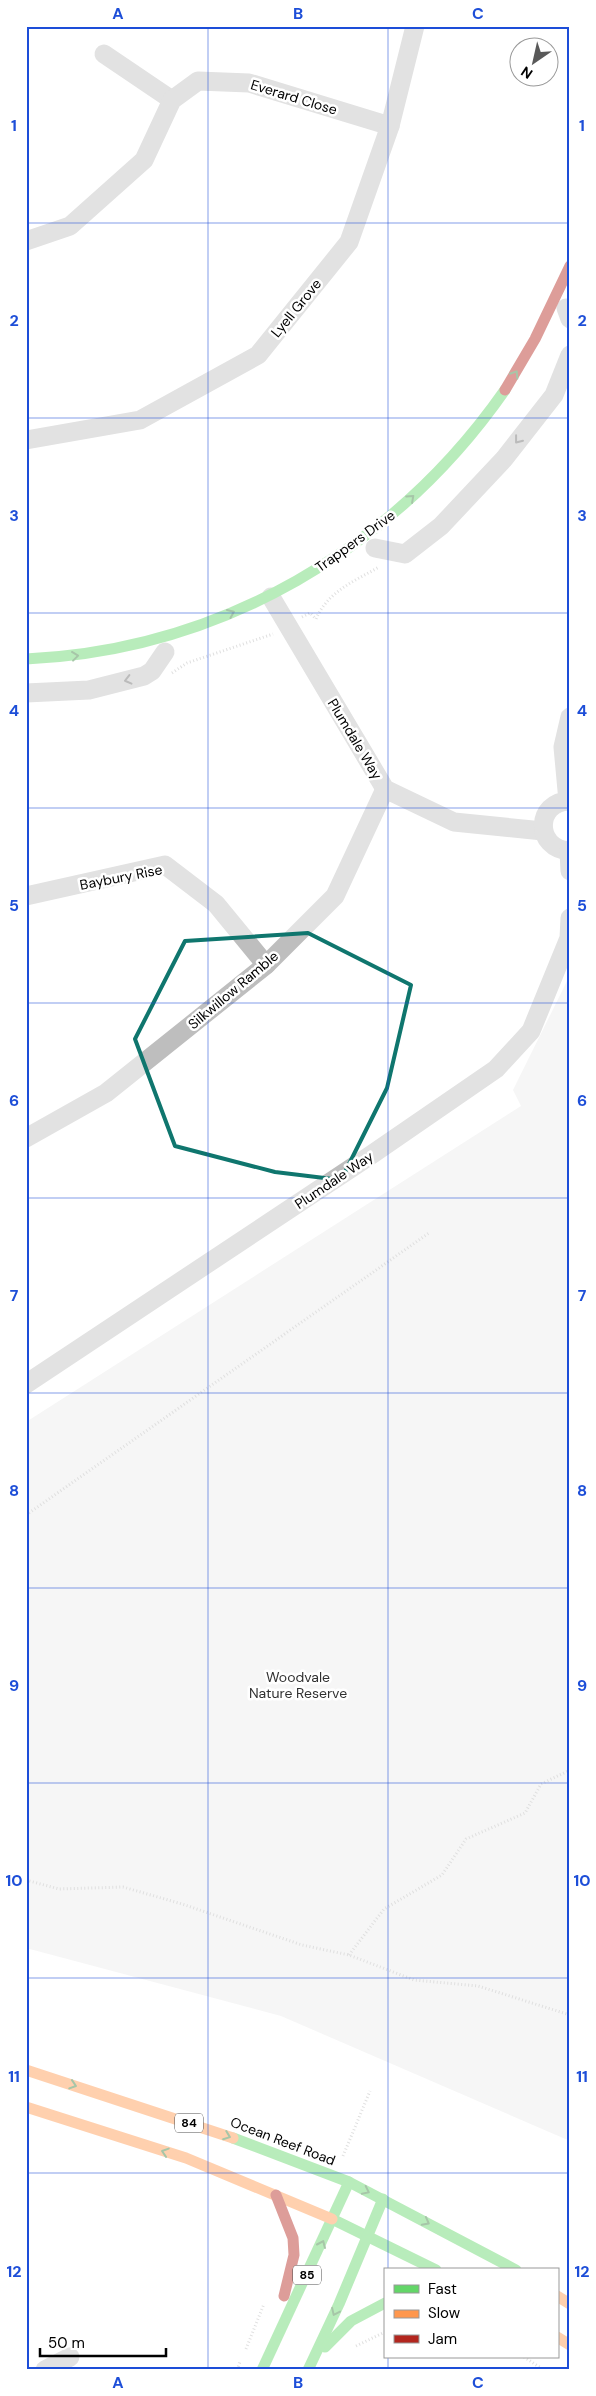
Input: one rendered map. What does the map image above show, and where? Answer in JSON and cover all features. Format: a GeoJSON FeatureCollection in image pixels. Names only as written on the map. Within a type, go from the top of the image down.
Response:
{"type":"FeatureCollection","features":[{"type":"Feature","properties":{"kind":"main road","name":"Trappers Drive"},"geometry":{"type":"LineString","coordinates":[[26,660],[103,652],[152,641],[276,606],[312,573],[362,538],[401,507],[455,455],[493,407],[520,366],[545,320],[570,266]]}},
{"type":"Feature","properties":{"kind":"main road","name":"Ocean Reef Road"},"geometry":{"type":"LineString","coordinates":[[26,2070],[200,2126],[349,2182],[512,2268]]}},
{"type":"Feature","properties":{"kind":"main road"},"geometry":{"type":"LineString","coordinates":[[26,2107],[186,2158],[333,2219],[432,2268]]}},
{"type":"Feature","properties":{"kind":"main road","name":"85"},"geometry":{"type":"LineString","coordinates":[[263,2368],[349,2182]]}},
{"type":"Feature","properties":{"kind":"main road"},"geometry":{"type":"LineString","coordinates":[[263,2368],[294,2255],[293,2238],[276,2195]]}},
{"type":"Feature","properties":{"kind":"main road"},"geometry":{"type":"LineString","coordinates":[[309,2370],[383,2199]]}},
{"type":"Feature","properties":{"kind":"main road"},"geometry":{"type":"LineString","coordinates":[[558,2297],[570,2304]]}},
{"type":"Feature","properties":{"kind":"main road"},"geometry":{"type":"LineString","coordinates":[[309,2370],[334,2333],[376,2306],[384,2303]]}},
{"type":"Feature","properties":{"kind":"main road"},"geometry":{"type":"LineString","coordinates":[[558,2338],[570,2345]]}},
{"type":"Feature","properties":{"kind":"street","name":"Lyell Grove"},"geometry":{"type":"LineString","coordinates":[[26,440],[140,420],[258,355],[349,242],[390,126],[415,26]]}},
{"type":"Feature","properties":{"kind":"street"},"geometry":{"type":"LineString","coordinates":[[104,54],[172,100]]}},
{"type":"Feature","properties":{"kind":"street","name":"Everard Close"},"geometry":{"type":"LineString","coordinates":[[26,241],[70,226],[144,160],[172,100],[198,81],[248,83],[390,126]]}},
{"type":"Feature","properties":{"kind":"street","name":"Trappers Drive"},"geometry":{"type":"LineString","coordinates":[[377,546],[404,554],[441,526],[504,459],[554,395],[570,354]]}},
{"type":"Feature","properties":{"kind":"street","name":"Plumdale Way"},"geometry":{"type":"LineString","coordinates":[[276,606],[385,789],[454,822],[544,831]]}},
{"type":"Feature","properties":{"kind":"street"},"geometry":{"type":"LineString","coordinates":[[26,693],[89,690],[144,676],[152,671],[162,653]]}},
{"type":"Feature","properties":{"kind":"street"},"geometry":{"type":"LineString","coordinates":[[570,717],[562,746],[569,801],[560,802],[548,810],[543,824],[544,831],[552,846],[569,851],[570,871]]}},
{"type":"Feature","properties":{"kind":"street","name":"Silkwillow Ramble"},"geometry":{"type":"LineString","coordinates":[[26,1138],[106,1093],[266,965],[335,896],[385,789]]}},
{"type":"Feature","properties":{"kind":"street","name":"Baybury Rise"},"geometry":{"type":"LineString","coordinates":[[26,896],[165,865],[216,904],[266,965]]}},
{"type":"Feature","properties":{"kind":"street","name":"Plumdale Way"},"geometry":{"type":"LineString","coordinates":[[26,1384],[363,1161],[496,1069],[531,1031],[569,938],[570,918]]}},
{"type":"Feature","properties":{"kind":"street"},"geometry":{"type":"LineString","coordinates":[[45,2370],[70,2357]]}},
{"type":"Feature","properties":{"kind":"path"},"geometry":{"type":"LineString","coordinates":[[26,1515],[430,1233]]}},
{"type":"Feature","properties":{"kind":"path"},"geometry":{"type":"LineString","coordinates":[[349,1955],[384,1910],[442,1875],[466,1839],[524,1813],[541,1784],[570,1770]]}},
{"type":"Feature","properties":{"kind":"path"},"geometry":{"type":"LineString","coordinates":[[26,1880],[59,1888],[123,1887],[182,1904],[302,1945],[349,1955],[414,1980],[478,1986],[570,2015]]}},
{"type":"Feature","properties":{"kind":"path"},"geometry":{"type":"LineString","coordinates":[[342,2161],[370,2092]]}},
{"type":"Feature","properties":{"kind":"path"},"geometry":{"type":"LineString","coordinates":[[245,2351],[267,2299]]}},
{"type":"Feature","properties":{"kind":"path"},"geometry":{"type":"LineString","coordinates":[[350,2350],[384,2333]]}},
{"type":"Feature","properties":{"kind":"path"},"geometry":{"type":"LineString","coordinates":[[526,2358],[544,2370]]}},
{"type":"Feature","properties":{"kind":"path"},"geometry":{"type":"LineString","coordinates":[[237,2370],[241,2360]]}},
{"type":"Feature","properties":{"kind":"highlighted area"},"geometry":{"type":"Polygon","coordinates":[[[308,933],[411,985],[387,1088],[341,1180],[275,1172],[175,1146],[135,1039],[185,941],[308,933]]]}},
{"type":"Feature","properties":{"kind":"green space","name":"Woodvale Nature Reserve"},"geometry":{"type":"Polygon","coordinates":[[[570,975],[570,2141],[281,2016],[26,1948],[26,1422],[521,1106],[513,1090],[570,975]]]}},
{"type":"Feature","properties":{"kind":"traffic: fast"},"geometry":{"type":"LineString","coordinates":[[26,659],[98,651],[167,636],[234,612],[297,581],[356,543],[411,498],[461,447],[505,390]]}},
{"type":"Feature","properties":{"kind":"traffic: fast"},"geometry":{"type":"LineString","coordinates":[[233,2138],[349,2182],[512,2268]]}},
{"type":"Feature","properties":{"kind":"traffic: fast"},"geometry":{"type":"LineString","coordinates":[[262,2370],[349,2182]]}},
{"type":"Feature","properties":{"kind":"traffic: fast"},"geometry":{"type":"LineString","coordinates":[[308,2370],[339,2304],[383,2199]]}},
{"type":"Feature","properties":{"kind":"traffic: fast"},"geometry":{"type":"LineString","coordinates":[[332,2219],[432,2268]]}},
{"type":"Feature","properties":{"kind":"traffic: fast"},"geometry":{"type":"LineString","coordinates":[[325,2347],[351,2321],[384,2304]]}},
{"type":"Feature","properties":{"kind":"traffic: slow"},"geometry":{"type":"LineString","coordinates":[[26,2070],[233,2138]]}},
{"type":"Feature","properties":{"kind":"traffic: slow"},"geometry":{"type":"LineString","coordinates":[[26,2107],[186,2158],[332,2219]]}},
{"type":"Feature","properties":{"kind":"traffic: slow"},"geometry":{"type":"LineString","coordinates":[[558,2297],[570,2304]]}},
{"type":"Feature","properties":{"kind":"traffic: slow"},"geometry":{"type":"LineString","coordinates":[[558,2338],[570,2345]]}},
{"type":"Feature","properties":{"kind":"traffic: jam"},"geometry":{"type":"LineString","coordinates":[[505,390],[535,339],[570,266]]}},
{"type":"Feature","properties":{"kind":"traffic: jam"},"geometry":{"type":"LineString","coordinates":[[276,2195],[293,2238],[294,2255],[284,2296]]}}]}
